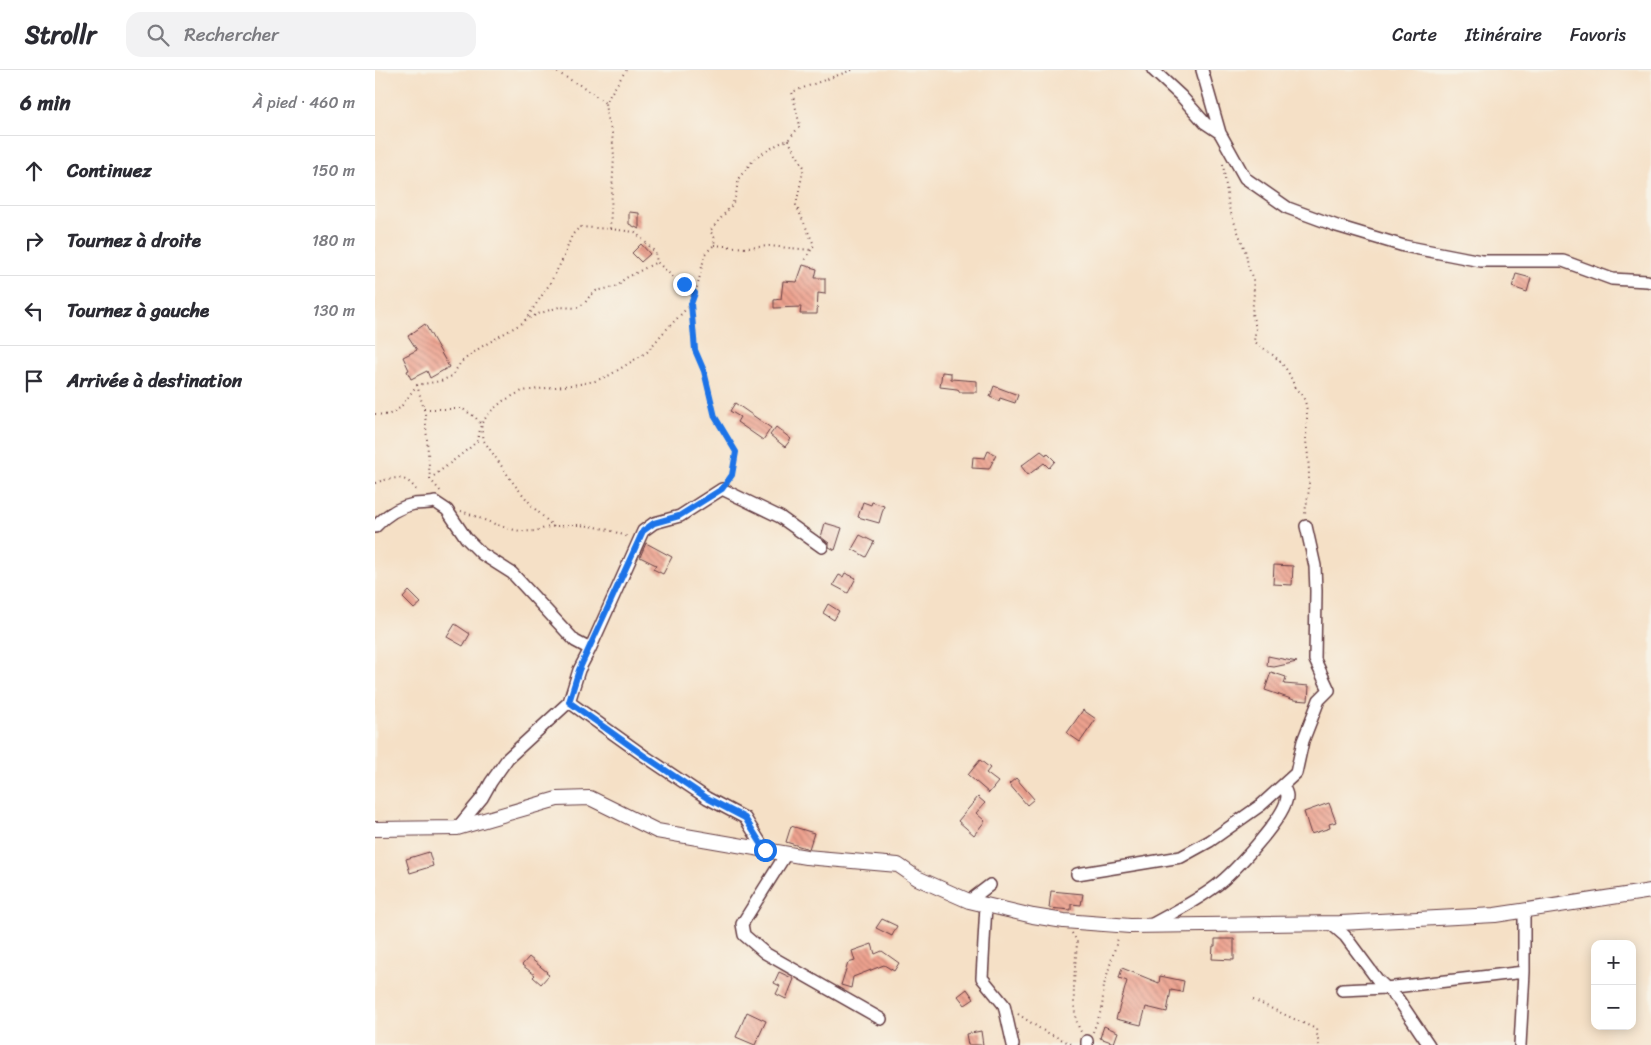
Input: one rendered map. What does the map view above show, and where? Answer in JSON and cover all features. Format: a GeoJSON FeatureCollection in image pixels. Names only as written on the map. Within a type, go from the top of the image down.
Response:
{"type":"FeatureCollection","features":[{"type":"Feature","properties":{"kind":"street"},"geometry":{"type":"LineString","coordinates":[[1153,70],[1181,96],[1205,123],[1220,133]]}},
{"type":"Feature","properties":{"kind":"street"},"geometry":{"type":"LineString","coordinates":[[1202,70],[1220,133],[1245,178],[1288,208],[1337,226],[1404,246],[1481,261],[1563,262],[1612,279],[1651,282]]}},
{"type":"Feature","properties":{"kind":"street"},"geometry":{"type":"LineString","coordinates":[[457,828],[482,798],[509,758],[569,702],[579,670],[643,531],[654,523],[679,516],[722,489],[780,517],[822,547]]}},
{"type":"Feature","properties":{"kind":"street"},"geometry":{"type":"LineString","coordinates":[[375,527],[385,516],[414,504],[435,502],[448,512],[466,538],[482,554],[512,573],[575,641],[590,649]]}},
{"type":"Feature","properties":{"kind":"street"},"geometry":{"type":"LineString","coordinates":[[1077,874],[1181,858],[1210,841],[1261,805],[1296,773],[1303,742],[1319,700],[1329,690],[1315,660],[1315,574],[1306,526]]}},
{"type":"Feature","properties":{"kind":"street"},"geometry":{"type":"LineString","coordinates":[[569,702],[699,793],[745,818],[765,850]]}},
{"type":"Feature","properties":{"kind":"street"},"geometry":{"type":"LineString","coordinates":[[1149,926],[1217,885],[1249,852],[1283,811],[1287,796],[1283,785]]}},
{"type":"Feature","properties":{"kind":"street"},"geometry":{"type":"LineString","coordinates":[[375,829],[457,828],[557,799],[590,798],[657,831],[806,857],[898,865],[917,878],[969,901],[1064,921],[1130,926],[1330,923],[1495,915],[1525,912],[1651,891]]}},
{"type":"Feature","properties":{"kind":"street"},"geometry":{"type":"LineString","coordinates":[[785,854],[742,924],[744,935],[765,953],[881,1018]]}},
{"type":"Feature","properties":{"kind":"street"},"geometry":{"type":"LineString","coordinates":[[969,901],[990,885]]}},
{"type":"Feature","properties":{"kind":"street"},"geometry":{"type":"LineString","coordinates":[[986,905],[982,978],[1004,1004],[1013,1045]]}},
{"type":"Feature","properties":{"kind":"street"},"geometry":{"type":"LineString","coordinates":[[1520,1045],[1525,912]]}},
{"type":"Feature","properties":{"kind":"street"},"geometry":{"type":"LineString","coordinates":[[1330,923],[1345,936],[1377,979],[1398,999],[1429,1045]]}},
{"type":"Feature","properties":{"kind":"street"},"geometry":{"type":"LineString","coordinates":[[1342,990],[1385,988],[1524,972]]}},
{"type":"Feature","properties":{"kind":"path"},"geometry":{"type":"LineString","coordinates":[[553,70],[585,88],[605,103]]}},
{"type":"Feature","properties":{"kind":"path"},"geometry":{"type":"LineString","coordinates":[[610,229],[614,156],[612,133],[605,103],[626,70]]}},
{"type":"Feature","properties":{"kind":"path"},"geometry":{"type":"LineString","coordinates":[[430,479],[478,440],[481,424],[490,412],[503,401],[522,391],[595,381],[625,366],[647,352],[691,304],[705,254],[714,245],[715,238],[710,231],[732,205],[736,195],[738,180],[755,158],[788,140],[801,126],[792,92],[852,70]]}},
{"type":"Feature","properties":{"kind":"path"},"geometry":{"type":"LineString","coordinates":[[788,140],[804,167],[796,205],[814,245],[805,260]]}},
{"type":"Feature","properties":{"kind":"path"},"geometry":{"type":"LineString","coordinates":[[1223,158],[1229,208],[1246,253],[1253,280],[1252,314],[1257,328],[1254,340],[1261,348],[1269,351],[1292,377],[1295,389],[1301,392],[1306,408],[1308,420],[1306,439],[1309,488],[1305,507],[1306,526]]}},
{"type":"Feature","properties":{"kind":"path"},"geometry":{"type":"LineString","coordinates":[[525,320],[563,259],[572,235],[580,227],[635,232],[655,252],[657,262],[675,279],[695,293]]}},
{"type":"Feature","properties":{"kind":"path"},"geometry":{"type":"LineString","coordinates":[[714,245],[747,248],[769,246],[811,250]]}},
{"type":"Feature","properties":{"kind":"path"},"geometry":{"type":"LineString","coordinates":[[375,414],[388,415],[400,408],[417,385],[452,376],[461,362],[481,347],[525,320],[559,307],[576,308],[585,303],[596,291],[618,286],[624,280],[657,262]]}},
{"type":"Feature","properties":{"kind":"path"},"geometry":{"type":"LineString","coordinates":[[691,304],[695,350],[704,371],[715,417],[736,452],[732,475],[722,489]]}},
{"type":"Feature","properties":{"kind":"path"},"geometry":{"type":"LineString","coordinates":[[417,385],[424,409],[430,479],[440,490],[448,512],[459,510],[488,522],[516,530],[534,532],[554,527],[591,525],[615,531],[638,541]]}},
{"type":"Feature","properties":{"kind":"path"},"geometry":{"type":"LineString","coordinates":[[424,409],[463,408],[475,416],[481,424],[484,441],[535,508],[554,527]]}},
{"type":"Feature","properties":{"kind":"path"},"geometry":{"type":"LineString","coordinates":[[375,483],[392,478],[404,479],[414,485],[418,493],[430,503]]}},
{"type":"Feature","properties":{"kind":"path"},"geometry":{"type":"LineString","coordinates":[[1064,921],[1077,941],[1074,1011],[1078,1028],[1087,1043]]}},
{"type":"Feature","properties":{"kind":"path"},"geometry":{"type":"LineString","coordinates":[[1087,1043],[1102,1008],[1104,985],[1119,936],[1130,926]]}},
{"type":"Feature","properties":{"kind":"path"},"geometry":{"type":"LineString","coordinates":[[1253,1000],[1316,1029],[1319,1045]]}},
{"type":"Feature","properties":{"kind":"path"},"geometry":{"type":"LineString","coordinates":[[1004,1004],[1042,1030],[1073,1045]]}},
{"type":"Feature","properties":{"kind":"building"},"geometry":{"type":"Polygon","coordinates":[[[629,212],[639,213],[639,229],[629,224],[629,212]]]}},
{"type":"Feature","properties":{"kind":"building"},"geometry":{"type":"Polygon","coordinates":[[[641,244],[650,254],[641,262],[632,253],[641,244]]]}},
{"type":"Feature","properties":{"kind":"building"},"geometry":{"type":"Polygon","coordinates":[[[803,265],[817,269],[815,278],[825,278],[825,294],[818,293],[817,314],[800,314],[801,307],[774,308],[774,300],[781,299],[783,281],[797,282],[803,265]]]}},
{"type":"Feature","properties":{"kind":"building"},"geometry":{"type":"Polygon","coordinates":[[[1516,274],[1531,278],[1527,292],[1512,287],[1516,274]]]}},
{"type":"Feature","properties":{"kind":"building"},"geometry":{"type":"Polygon","coordinates":[[[425,324],[449,367],[430,378],[427,371],[411,379],[403,357],[417,350],[408,336],[425,324]]]}},
{"type":"Feature","properties":{"kind":"building"},"geometry":{"type":"Polygon","coordinates":[[[942,372],[951,373],[951,379],[977,381],[977,392],[959,392],[957,389],[940,387],[942,372]]]}},
{"type":"Feature","properties":{"kind":"building"},"geometry":{"type":"Polygon","coordinates":[[[994,386],[1018,395],[1015,403],[1000,398],[999,401],[990,397],[994,386]]]}},
{"type":"Feature","properties":{"kind":"building"},"geometry":{"type":"Polygon","coordinates":[[[735,403],[771,428],[763,440],[737,422],[740,417],[730,411],[735,403]]]}},
{"type":"Feature","properties":{"kind":"building"},"geometry":{"type":"Polygon","coordinates":[[[776,427],[791,439],[785,447],[770,435],[776,427]]]}},
{"type":"Feature","properties":{"kind":"building"},"geometry":{"type":"Polygon","coordinates":[[[988,451],[996,455],[989,469],[972,468],[973,457],[985,458],[988,451]]]}},
{"type":"Feature","properties":{"kind":"building"},"geometry":{"type":"Polygon","coordinates":[[[1041,451],[1046,455],[1047,453],[1055,461],[1049,468],[1044,463],[1028,475],[1021,466],[1041,451]]]}},
{"type":"Feature","properties":{"kind":"building"},"geometry":{"type":"Polygon","coordinates":[[[863,502],[871,505],[872,502],[884,506],[879,523],[858,517],[863,502]]]}},
{"type":"Feature","properties":{"kind":"building"},"geometry":{"type":"Polygon","coordinates":[[[825,523],[842,528],[835,550],[829,547],[829,543],[821,537],[825,523]]]}},
{"type":"Feature","properties":{"kind":"building"},"geometry":{"type":"Polygon","coordinates":[[[860,535],[874,542],[866,557],[852,549],[860,535]]]}},
{"type":"Feature","properties":{"kind":"building"},"geometry":{"type":"Polygon","coordinates":[[[646,543],[672,557],[663,574],[653,569],[656,565],[640,557],[646,543]]]}},
{"type":"Feature","properties":{"kind":"building"},"geometry":{"type":"Polygon","coordinates":[[[1274,565],[1293,566],[1292,585],[1273,584],[1274,565]]]}},
{"type":"Feature","properties":{"kind":"building"},"geometry":{"type":"Polygon","coordinates":[[[845,573],[856,578],[848,593],[833,585],[839,575],[843,577],[845,573]]]}},
{"type":"Feature","properties":{"kind":"building"},"geometry":{"type":"Polygon","coordinates":[[[409,591],[421,603],[414,609],[403,598],[409,591]]]}},
{"type":"Feature","properties":{"kind":"building"},"geometry":{"type":"Polygon","coordinates":[[[828,604],[839,611],[834,620],[823,613],[828,604]]]}},
{"type":"Feature","properties":{"kind":"building"},"geometry":{"type":"Polygon","coordinates":[[[455,624],[470,634],[463,646],[447,637],[455,624]]]}},
{"type":"Feature","properties":{"kind":"building"},"geometry":{"type":"Polygon","coordinates":[[[1268,656],[1297,662],[1274,667],[1267,666],[1268,656]]]}},
{"type":"Feature","properties":{"kind":"building"},"geometry":{"type":"Polygon","coordinates":[[[1271,672],[1286,677],[1284,684],[1309,686],[1308,701],[1294,700],[1265,690],[1271,672]]]}},
{"type":"Feature","properties":{"kind":"building"},"geometry":{"type":"Polygon","coordinates":[[[1083,710],[1096,719],[1080,742],[1067,733],[1083,710]]]}},
{"type":"Feature","properties":{"kind":"building"},"geometry":{"type":"Polygon","coordinates":[[[980,760],[990,768],[986,773],[998,782],[989,793],[968,775],[980,760]]]}},
{"type":"Feature","properties":{"kind":"building"},"geometry":{"type":"Polygon","coordinates":[[[1016,778],[1034,799],[1027,805],[1009,784],[1016,778]]]}},
{"type":"Feature","properties":{"kind":"building"},"geometry":{"type":"Polygon","coordinates":[[[978,797],[985,803],[976,813],[985,821],[974,835],[958,821],[978,797]]]}},
{"type":"Feature","properties":{"kind":"building"},"geometry":{"type":"Polygon","coordinates":[[[1329,803],[1336,822],[1329,824],[1330,828],[1311,834],[1304,812],[1329,803]]]}},
{"type":"Feature","properties":{"kind":"building"},"geometry":{"type":"Polygon","coordinates":[[[791,826],[814,833],[809,849],[786,842],[791,826]]]}},
{"type":"Feature","properties":{"kind":"building"},"geometry":{"type":"Polygon","coordinates":[[[429,852],[433,866],[410,873],[406,859],[429,852]]]}},
{"type":"Feature","properties":{"kind":"building"},"geometry":{"type":"Polygon","coordinates":[[[1051,891],[1083,894],[1081,905],[1071,904],[1071,910],[1049,908],[1051,891]]]}},
{"type":"Feature","properties":{"kind":"building"},"geometry":{"type":"Polygon","coordinates":[[[882,919],[897,926],[892,936],[876,928],[882,919]]]}},
{"type":"Feature","properties":{"kind":"building"},"geometry":{"type":"Polygon","coordinates":[[[1215,939],[1234,939],[1234,960],[1212,959],[1215,939]]]}},
{"type":"Feature","properties":{"kind":"building"},"geometry":{"type":"Polygon","coordinates":[[[872,944],[875,954],[882,951],[899,963],[894,971],[884,965],[853,977],[851,988],[841,985],[848,963],[855,961],[852,951],[872,944]]]}},
{"type":"Feature","properties":{"kind":"building"},"geometry":{"type":"Polygon","coordinates":[[[529,957],[549,975],[541,984],[533,977],[535,975],[522,965],[529,957]]]}},
{"type":"Feature","properties":{"kind":"building"},"geometry":{"type":"Polygon","coordinates":[[[1122,968],[1159,983],[1160,976],[1184,981],[1182,992],[1171,990],[1167,1012],[1146,1007],[1141,1025],[1116,1019],[1127,981],[1119,978],[1122,968]]]}},
{"type":"Feature","properties":{"kind":"building"},"geometry":{"type":"Polygon","coordinates":[[[779,972],[794,979],[786,999],[776,994],[780,986],[774,983],[779,972]]]}},
{"type":"Feature","properties":{"kind":"building"},"geometry":{"type":"Polygon","coordinates":[[[967,989],[974,999],[965,1005],[958,996],[967,989]]]}},
{"type":"Feature","properties":{"kind":"building"},"geometry":{"type":"Polygon","coordinates":[[[747,1012],[766,1021],[755,1045],[736,1037],[747,1012]]]}},
{"type":"Feature","properties":{"kind":"building"},"geometry":{"type":"Polygon","coordinates":[[[1104,1026],[1118,1032],[1114,1043],[1100,1038],[1104,1026]]]}},
{"type":"Feature","properties":{"kind":"building"},"geometry":{"type":"Polygon","coordinates":[[[981,1031],[983,1045],[968,1045],[966,1034],[981,1031]]]}},
{"type":"Feature","properties":{"kind":"route"},"geometry":{"type":"LineString","coordinates":[[684,284],[695,293],[691,304],[695,350],[704,371],[715,417],[736,452],[732,475],[722,489],[679,516],[654,523],[643,531],[579,670],[569,702],[707,798],[745,818],[765,850]]}}]}
